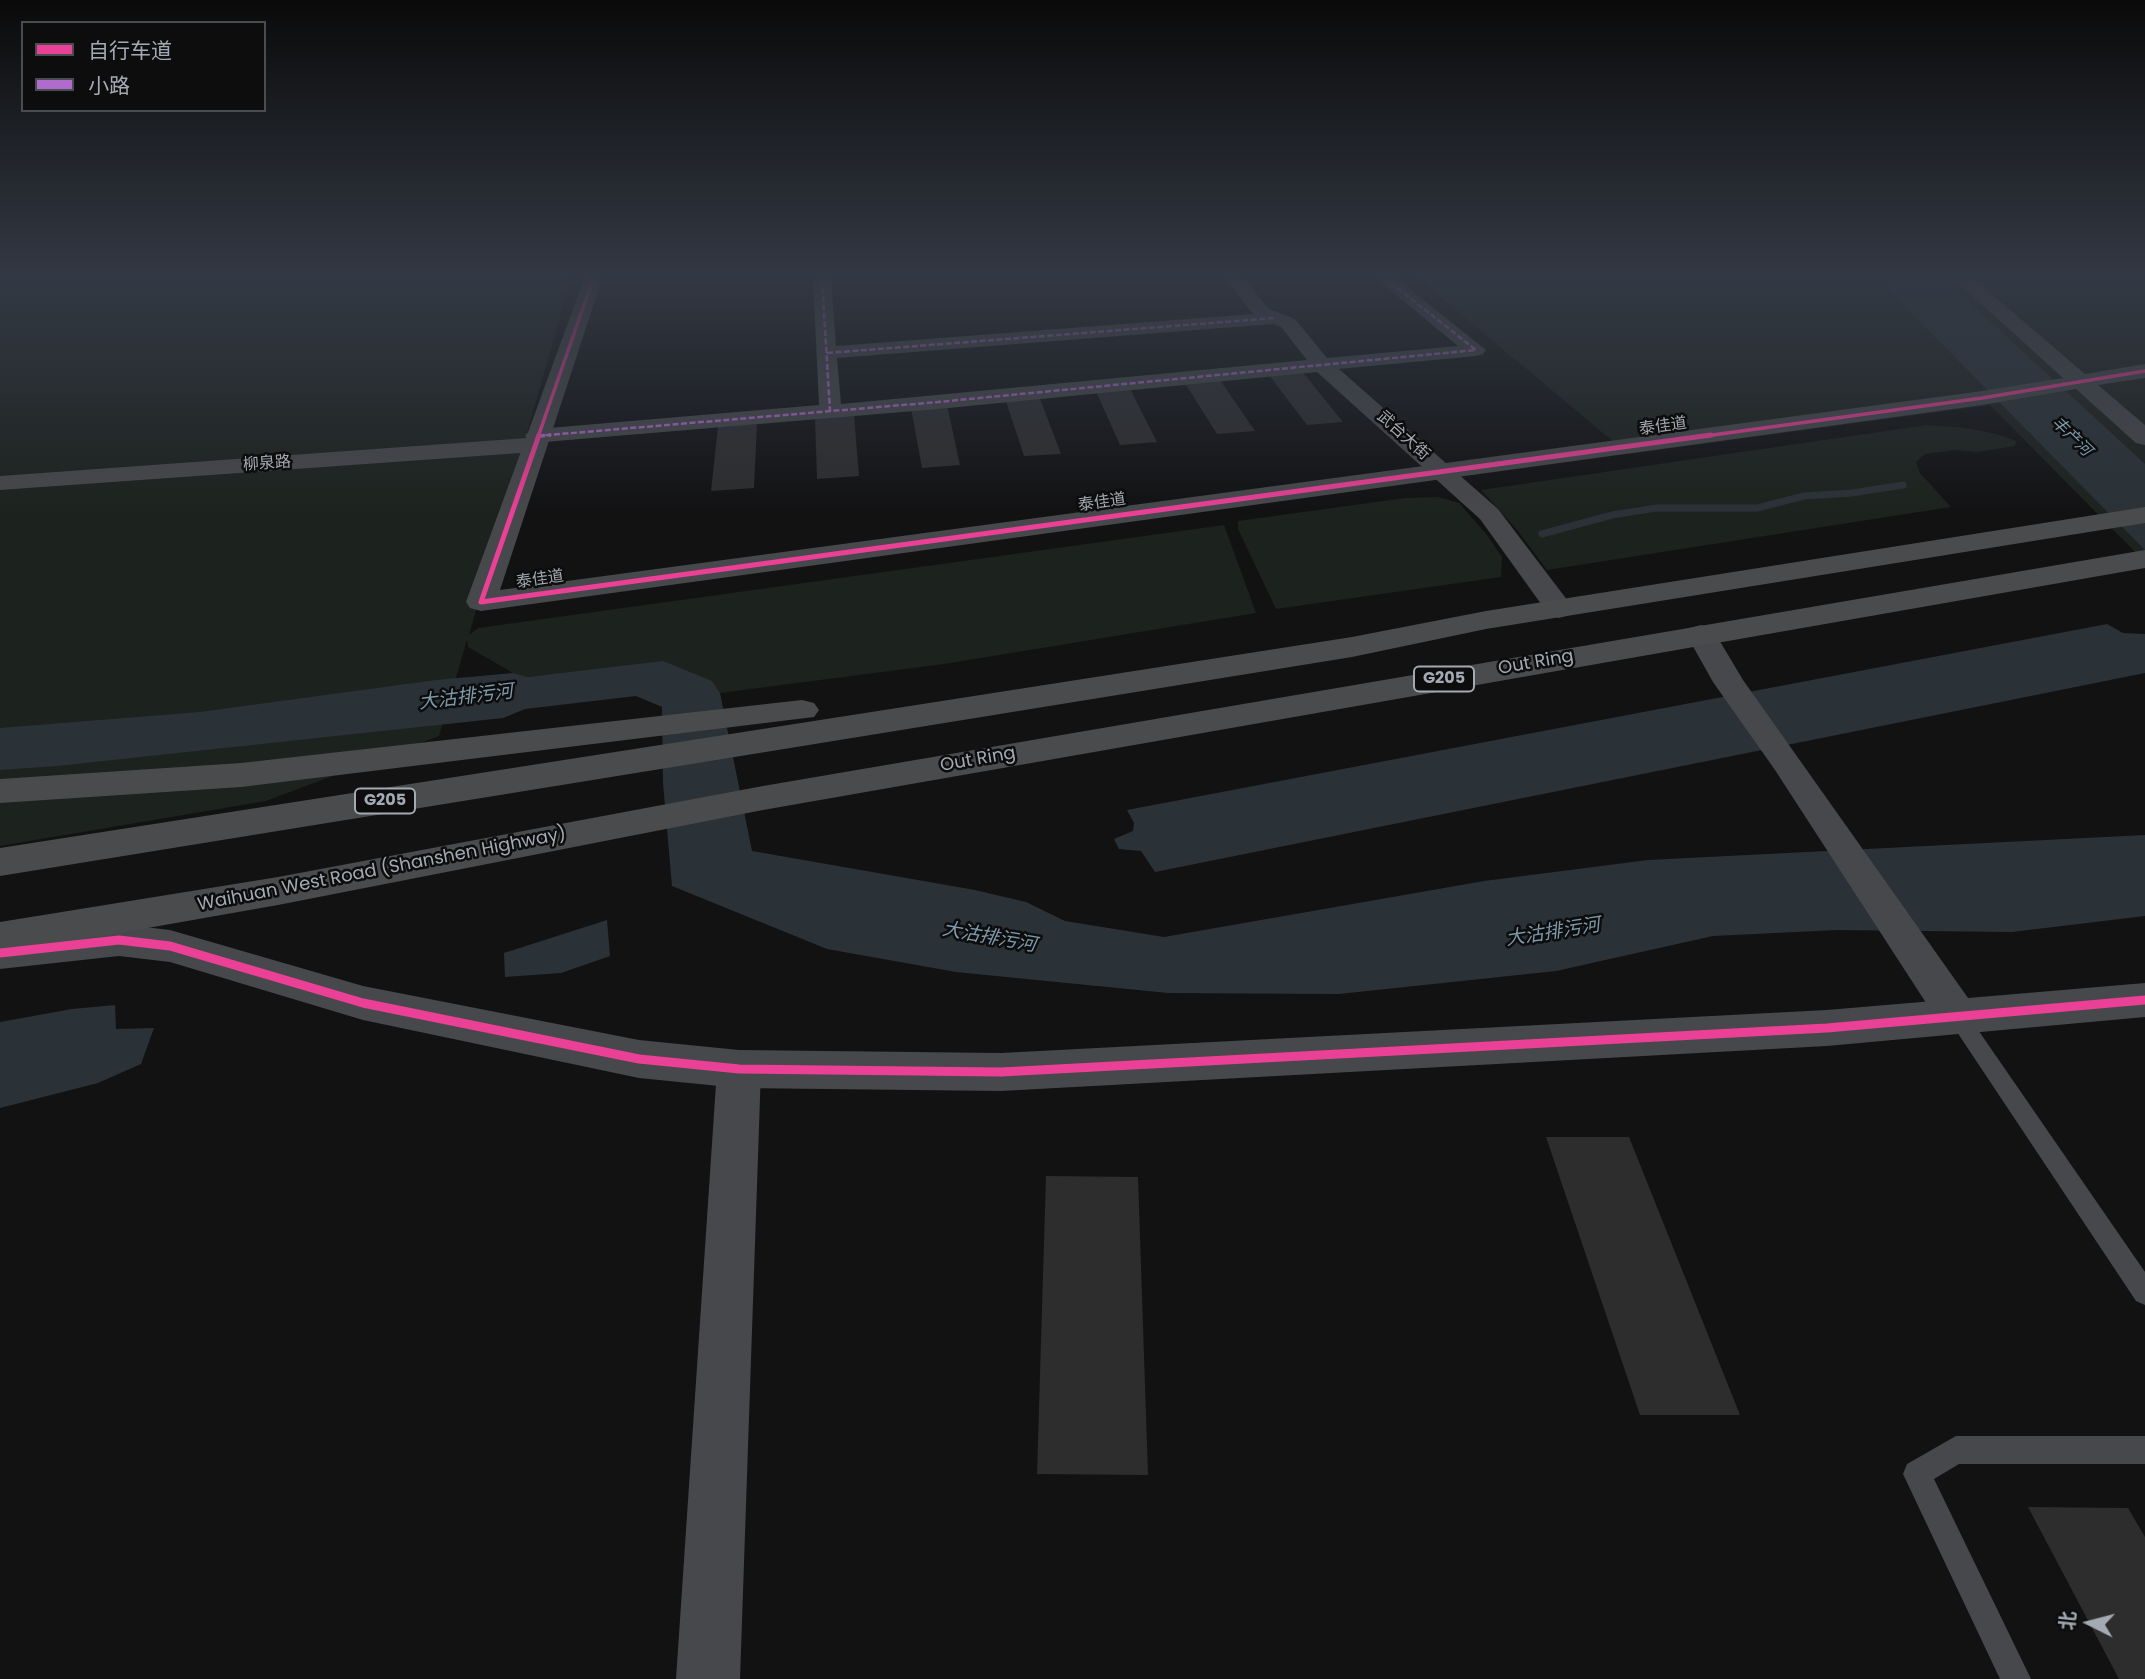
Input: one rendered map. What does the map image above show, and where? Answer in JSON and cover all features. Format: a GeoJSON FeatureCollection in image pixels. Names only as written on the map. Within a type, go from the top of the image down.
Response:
{"type":"FeatureCollection","features":[{"type":"Feature","properties":{"kind":"highway"},"geometry":{"type":"LineString","coordinates":[[0,791],[241,775],[771,728],[1371,620],[1412,617],[1486,620],[2145,514]]}},
{"type":"Feature","properties":{"kind":"highway","name":"Out Ring"},"geometry":{"type":"LineString","coordinates":[[763,798],[2136,560]]}},
{"type":"Feature","properties":{"kind":"highway","name":"G205"},"geometry":{"type":"LineString","coordinates":[[0,862],[771,728]]}},
{"type":"Feature","properties":{"kind":"highway","name":"Waihuan West Road (Shanshen Highway)"},"geometry":{"type":"LineString","coordinates":[[0,938],[278,891],[763,798]]}},
{"type":"Feature","properties":{"kind":"street","name":"泰佳道"},"geometry":{"type":"LineString","coordinates":[[565,357],[481,602],[1982,398],[2145,371]]}},
{"type":"Feature","properties":{"kind":"street"},"geometry":{"type":"LineString","coordinates":[[827,357],[830,411]]}},
{"type":"Feature","properties":{"kind":"street","name":"武台大街"},"geometry":{"type":"LineString","coordinates":[[1316,357],[1443,471],[1500,527],[1559,609]]}},
{"type":"Feature","properties":{"kind":"street","name":"柳泉路"},"geometry":{"type":"LineString","coordinates":[[0,483],[536,440],[1396,357]]}},
{"type":"Feature","properties":{"kind":"street"},"geometry":{"type":"LineString","coordinates":[[2046,357],[2074,384],[2145,438]]}},
{"type":"Feature","properties":{"kind":"street"},"geometry":{"type":"LineString","coordinates":[[1701,635],[1729,682],[1787,763],[1958,1017]]}},
{"type":"Feature","properties":{"kind":"street"},"geometry":{"type":"LineString","coordinates":[[0,953],[119,940],[170,946],[363,1003],[639,1059],[739,1069],[1001,1072],[1826,1028],[2145,1000]]}},
{"type":"Feature","properties":{"kind":"street"},"geometry":{"type":"LineString","coordinates":[[708,1679],[739,1069]]}},
{"type":"Feature","properties":{"kind":"lane"},"geometry":{"type":"LineString","coordinates":[[1958,1017],[2145,1293]]}},
{"type":"Feature","properties":{"kind":"lane"},"geometry":{"type":"LineString","coordinates":[[2016,1679],[1917,1474],[1956,1451],[2145,1450]]}},
{"type":"Feature","properties":{"kind":"shaded area"},"geometry":{"type":"Polygon","coordinates":[[[0,357],[549,357],[469,635],[478,628],[1224,525],[1256,613],[944,664],[720,693],[712,681],[591,671],[528,677],[513,673],[468,647],[467,640],[439,736],[266,801],[0,846],[0,357]]]}},
{"type":"Feature","properties":{"kind":"shaded area"},"geometry":{"type":"Polygon","coordinates":[[[1513,357],[2145,357],[2145,562],[1990,405],[1628,454],[1513,357]]]}},
{"type":"Feature","properties":{"kind":"shaded area"},"geometry":{"type":"Polygon","coordinates":[[[1927,425],[1984,431],[2016,441],[2015,446],[1978,452],[1955,450],[1925,454],[1916,462],[1920,473],[1951,507],[1547,570],[1517,530],[1481,490],[1927,425]]]}},
{"type":"Feature","properties":{"kind":"shaded area"},"geometry":{"type":"Polygon","coordinates":[[[1438,497],[1459,503],[1487,535],[1502,557],[1501,577],[1276,609],[1238,529],[1238,521],[1405,498],[1438,497]]]}},
{"type":"Feature","properties":{"kind":"water","name":"丰产河"},"geometry":{"type":"Polygon","coordinates":[[[1955,357],[2029,357],[2145,464],[2145,550],[1955,357]]]}},
{"type":"Feature","properties":{"kind":"water"},"geometry":{"type":"Polygon","coordinates":[[[2107,624],[2123,633],[2145,634],[2145,673],[1155,872],[1141,851],[1119,849],[1114,839],[1133,831],[1134,823],[1127,810],[2107,624]]]}},
{"type":"Feature","properties":{"kind":"water","name":"大沽排污河"},"geometry":{"type":"Polygon","coordinates":[[[663,661],[712,681],[720,693],[752,851],[975,890],[1026,902],[1065,921],[1164,937],[1484,881],[1648,860],[2145,835],[2145,916],[2012,932],[1837,930],[1713,936],[1556,971],[1339,994],[1168,993],[956,972],[827,949],[672,886],[663,783],[662,707],[636,696],[525,709],[503,718],[0,770],[0,728],[200,712],[436,680],[513,673],[528,677],[663,661]]]}},
{"type":"Feature","properties":{"kind":"water"},"geometry":{"type":"Polygon","coordinates":[[[607,920],[610,956],[561,973],[505,977],[504,953],[607,920]]]}},
{"type":"Feature","properties":{"kind":"water"},"geometry":{"type":"Polygon","coordinates":[[[115,1005],[116,1029],[154,1028],[141,1064],[98,1083],[0,1108],[0,1022],[72,1009],[115,1005]]]}},
{"type":"Feature","properties":{"kind":"building"},"geometry":{"type":"Polygon","coordinates":[[[1300,369],[1343,422],[1307,425],[1266,371],[1300,369]]]}},
{"type":"Feature","properties":{"kind":"building"},"geometry":{"type":"Polygon","coordinates":[[[1218,377],[1255,431],[1217,434],[1183,380],[1218,377]]]}},
{"type":"Feature","properties":{"kind":"building"},"geometry":{"type":"Polygon","coordinates":[[[1129,387],[1157,442],[1120,445],[1095,389],[1129,387]]]}},
{"type":"Feature","properties":{"kind":"building"},"geometry":{"type":"Polygon","coordinates":[[[1039,396],[1061,454],[1024,456],[1005,398],[1039,396]]]}},
{"type":"Feature","properties":{"kind":"building"},"geometry":{"type":"Polygon","coordinates":[[[947,405],[960,465],[922,468],[911,408],[947,405]]]}},
{"type":"Feature","properties":{"kind":"building"},"geometry":{"type":"Polygon","coordinates":[[[854,415],[859,476],[817,479],[815,417],[854,415]]]}},
{"type":"Feature","properties":{"kind":"building"},"geometry":{"type":"Polygon","coordinates":[[[757,424],[754,488],[711,491],[718,427],[757,424]]]}},
{"type":"Feature","properties":{"kind":"building"},"geometry":{"type":"Polygon","coordinates":[[[1546,1137],[1629,1137],[1740,1415],[1640,1415],[1546,1137]]]}},
{"type":"Feature","properties":{"kind":"building"},"geometry":{"type":"Polygon","coordinates":[[[1046,1176],[1138,1177],[1148,1475],[1037,1474],[1046,1176]]]}},
{"type":"Feature","properties":{"kind":"building"},"geometry":{"type":"Polygon","coordinates":[[[2028,1507],[2128,1508],[2145,1537],[2145,1679],[2119,1679],[2028,1507]]]}},
{"type":"Feature","properties":{"kind":"waterway"},"geometry":{"type":"LineString","coordinates":[[1542,534],[1612,515],[1656,508],[1757,508],[1804,496],[1852,493],[1903,485]]}},
{"type":"Feature","properties":{"kind":"marked path"},"geometry":{"type":"LineString","coordinates":[[827,357],[830,411]]}},
{"type":"Feature","properties":{"kind":"marked path"},"geometry":{"type":"LineString","coordinates":[[537,436],[938,402],[1400,357]]}},
{"type":"Feature","properties":{"kind":"cycle path"},"geometry":{"type":"LineString","coordinates":[[566,357],[481,602],[1982,398],[2145,371]]}},
{"type":"Feature","properties":{"kind":"cycle path"},"geometry":{"type":"LineString","coordinates":[[0,953],[119,940],[170,946],[363,1003],[639,1059],[739,1069],[1001,1072],[1827,1028],[2145,1000]]}}]}
